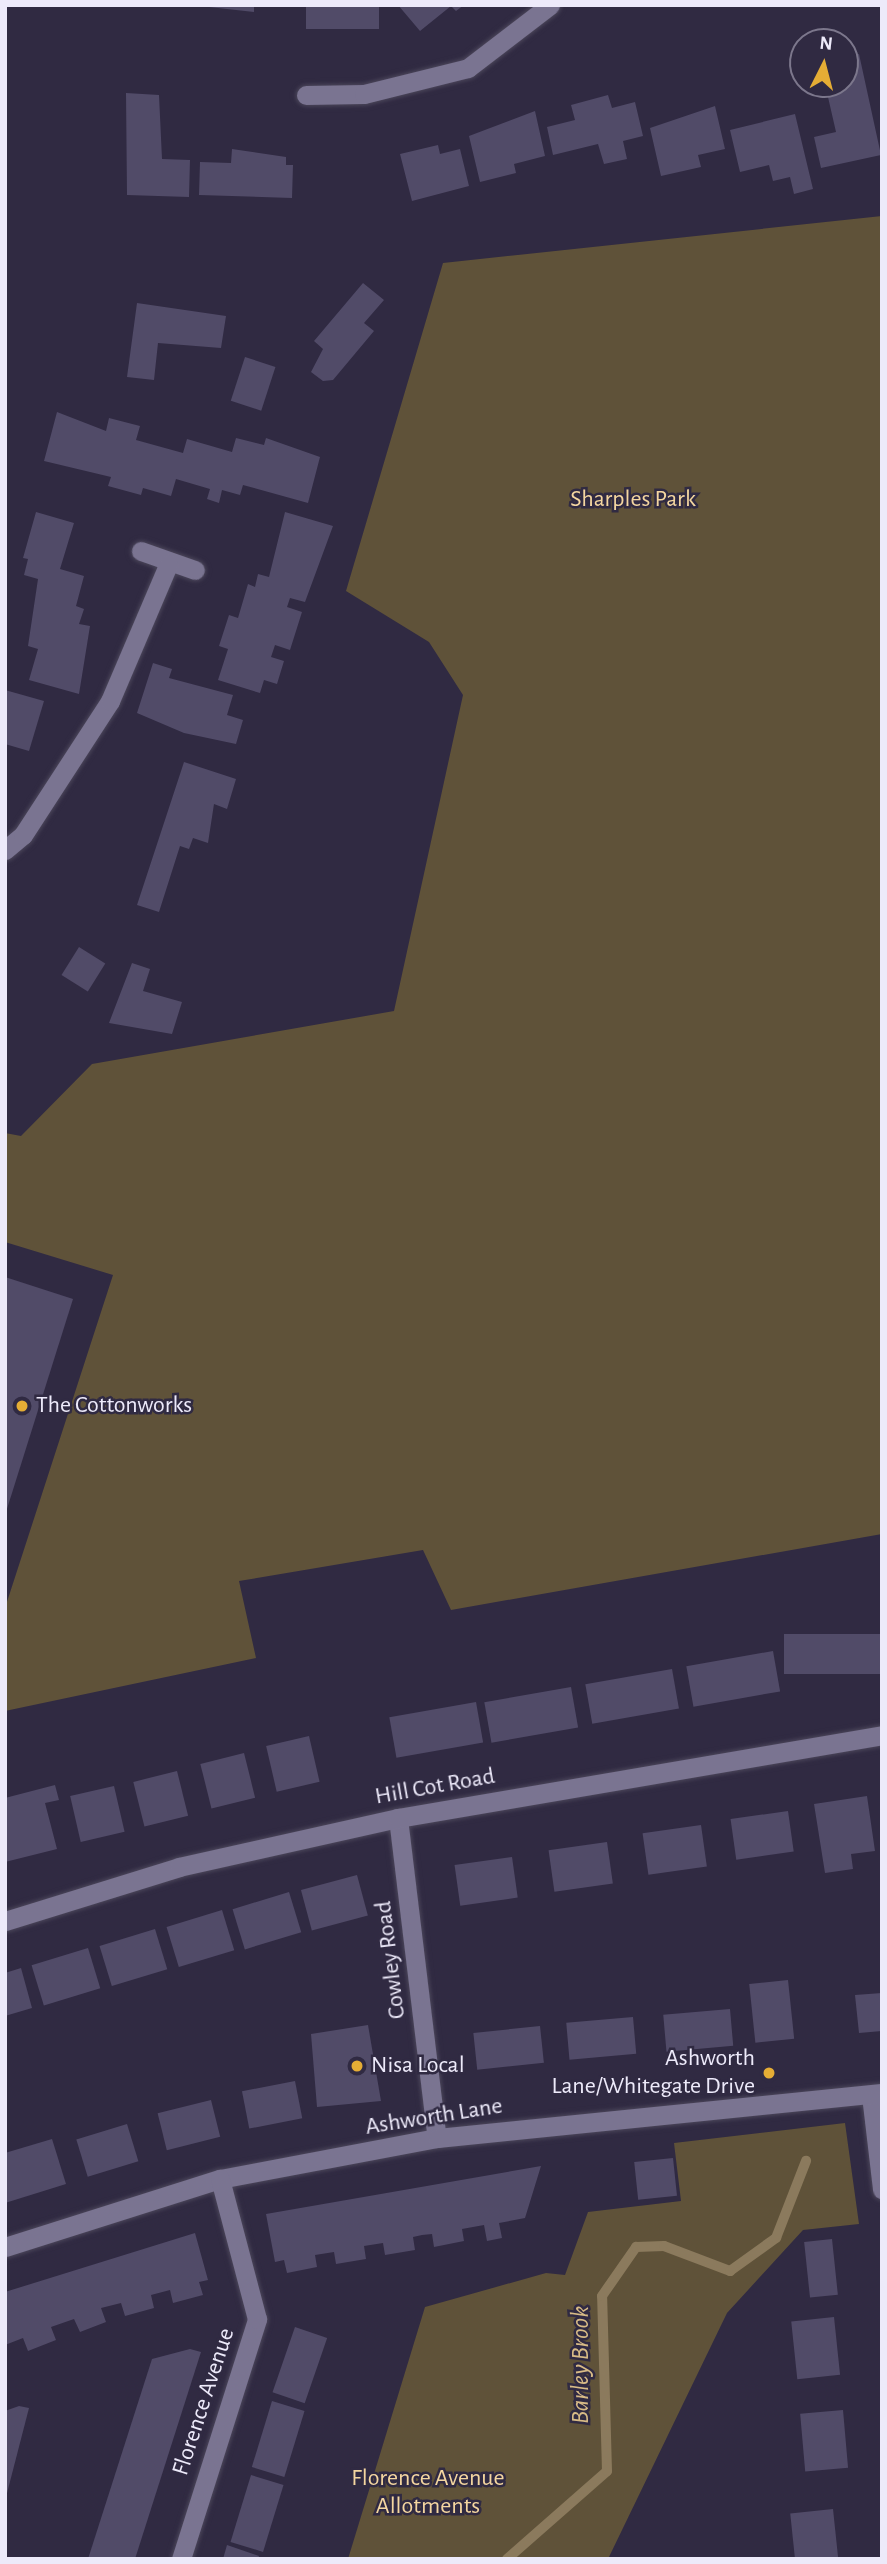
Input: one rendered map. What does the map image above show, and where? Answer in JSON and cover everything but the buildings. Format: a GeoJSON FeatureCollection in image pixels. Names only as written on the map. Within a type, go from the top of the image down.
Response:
{"type":"FeatureCollection","features":[{"type":"Feature","properties":{"kind":"street"},"geometry":{"type":"LineString","coordinates":[[306,95],[365,94],[468,68],[550,5]]}},
{"type":"Feature","properties":{"kind":"street"},"geometry":{"type":"LineString","coordinates":[[141,551],[167,565],[195,570]]}},
{"type":"Feature","properties":{"kind":"street"},"geometry":{"type":"LineString","coordinates":[[5,850],[23,835],[110,701],[167,565]]}},
{"type":"Feature","properties":{"kind":"street","name":"Hill Cot Road"},"geometry":{"type":"LineString","coordinates":[[5,1921],[180,1867],[398,1818],[882,1735]]}},
{"type":"Feature","properties":{"kind":"street","name":"Cowley Road"},"geometry":{"type":"LineString","coordinates":[[398,1818],[437,2138]]}},
{"type":"Feature","properties":{"kind":"street"},"geometry":{"type":"LineString","coordinates":[[877,2094],[882,2189]]}},
{"type":"Feature","properties":{"kind":"street","name":"Ashworth Lane"},"geometry":{"type":"LineString","coordinates":[[5,2247],[220,2179],[437,2138],[877,2094]]}},
{"type":"Feature","properties":{"kind":"street","name":"Florence Avenue"},"geometry":{"type":"LineString","coordinates":[[181,2559],[257,2319],[220,2179]]}},
{"type":"Feature","properties":{"kind":"green space","name":"Sharples Park"},"geometry":{"type":"Polygon","coordinates":[[[882,216],[882,1534],[451,1610],[423,1550],[239,1581],[256,1658],[5,1711],[5,1608],[113,1275],[5,1242],[5,1133],[21,1136],[92,1064],[394,1011],[463,695],[429,642],[346,591],[443,263],[882,216]]]}},
{"type":"Feature","properties":{"kind":"green space","name":"Florence Avenue Allotments"},"geometry":{"type":"Polygon","coordinates":[[[845,2123],[859,2224],[803,2230],[727,2313],[608,2559],[348,2559],[425,2307],[546,2273],[565,2275],[588,2212],[681,2201],[674,2143],[845,2123]]]}},
{"type":"Feature","properties":{"kind":"waterway","name":"Barley Brook"},"geometry":{"type":"LineString","coordinates":[[507,2559],[607,2471],[602,2296],[636,2247],[664,2246],[730,2271],[776,2238],[806,2161]]}},
{"type":"Feature","properties":{"kind":"place","name":"The Cottonworks"},"geometry":{"type":"Point","coordinates":[22,1406]}},
{"type":"Feature","properties":{"kind":"place","name":"Nisa Local"},"geometry":{"type":"Point","coordinates":[357,2066]}},
{"type":"Feature","properties":{"kind":"place","name":"Ashworth Lane/Whitegate Drive"},"geometry":{"type":"Point","coordinates":[769,2073]}}]}
